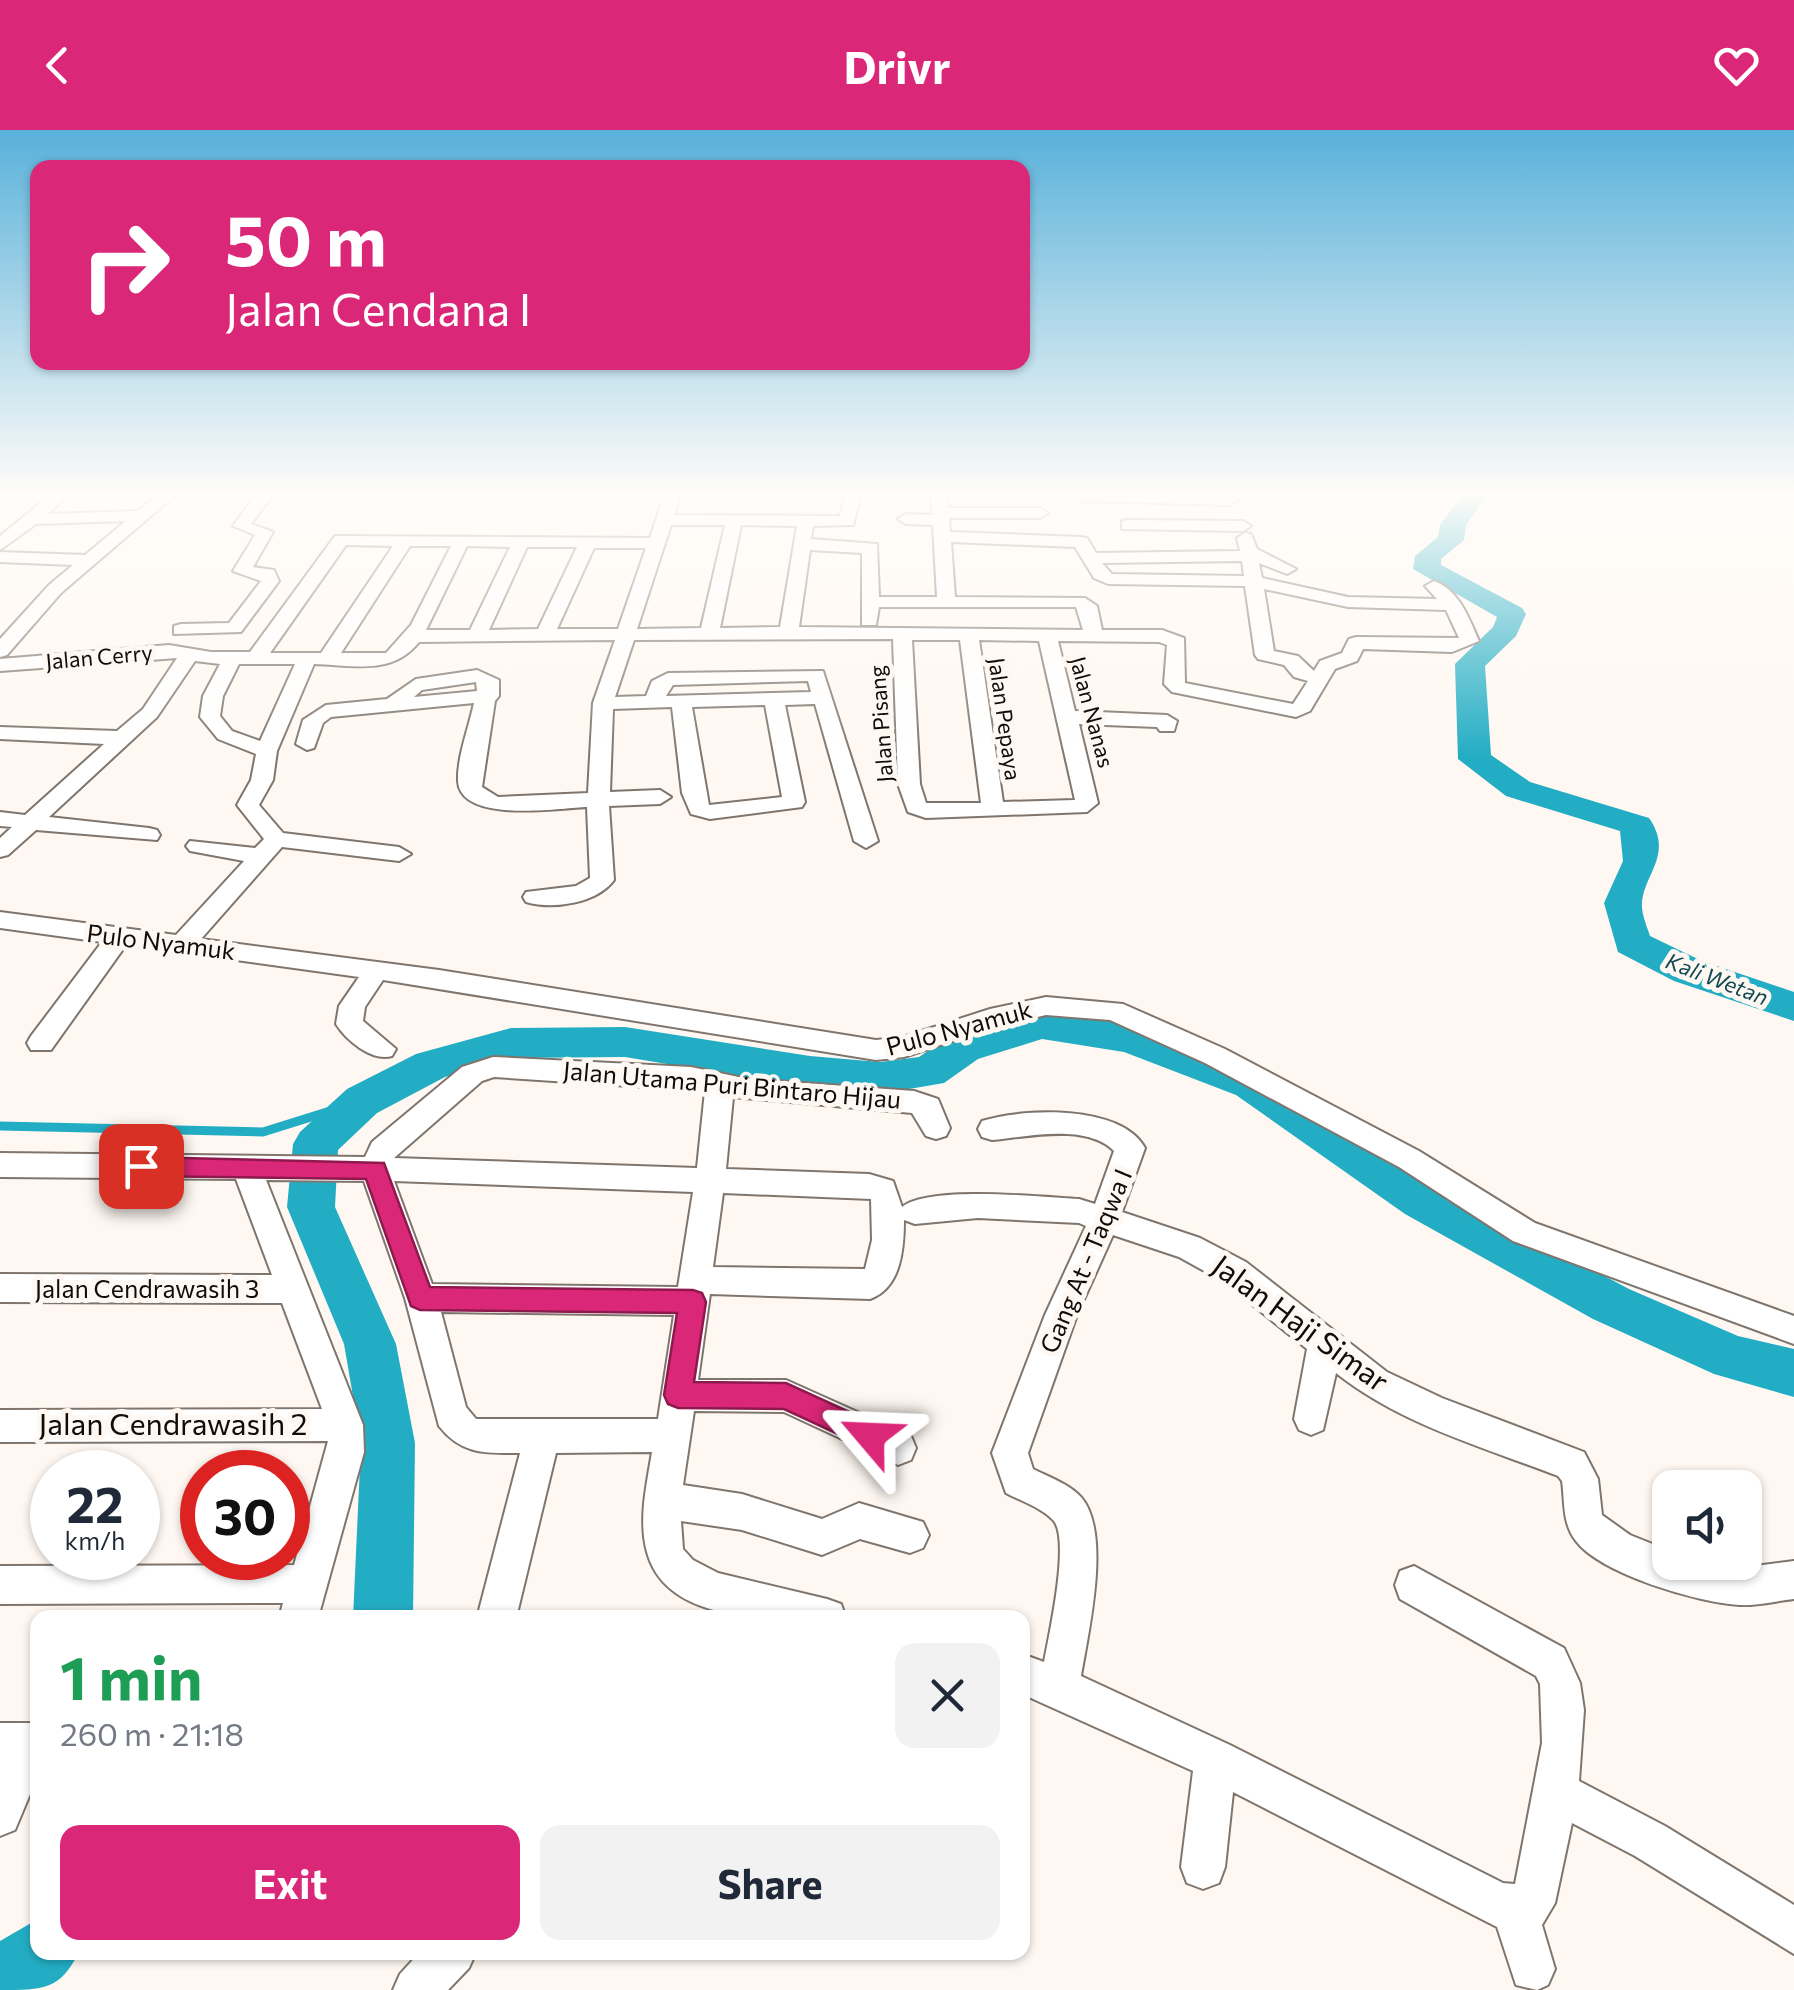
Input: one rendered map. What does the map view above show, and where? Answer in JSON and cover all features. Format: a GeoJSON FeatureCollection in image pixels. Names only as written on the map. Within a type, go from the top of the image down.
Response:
{"type":"FeatureCollection","features":[{"type":"Feature","properties":{"kind":"street"},"geometry":{"type":"LineString","coordinates":[[2,647],[34,609],[63,583]]}},
{"type":"Feature","properties":{"kind":"street"},"geometry":{"type":"LineString","coordinates":[[180,630],[234,628],[269,583]]}},
{"type":"Feature","properties":{"kind":"street"},"geometry":{"type":"LineString","coordinates":[[256,658],[309,583]]}},
{"type":"Feature","properties":{"kind":"street"},"geometry":{"type":"LineString","coordinates":[[268,847],[248,805],[263,781],[266,754],[317,659],[374,583]]}},
{"type":"Feature","properties":{"kind":"street"},"geometry":{"type":"LineString","coordinates":[[440,583],[413,636],[869,633],[1174,638],[1174,684],[1184,691],[1296,711],[1303,707],[1327,664],[1350,657],[1356,643],[1466,644],[1471,635],[1453,605],[1434,586]]}},
{"type":"Feature","properties":{"kind":"street"},"geometry":{"type":"LineString","coordinates":[[477,636],[502,583]]}},
{"type":"Feature","properties":{"kind":"street"},"geometry":{"type":"LineString","coordinates":[[544,636],[569,583]]}},
{"type":"Feature","properties":{"kind":"street"},"geometry":{"type":"LineString","coordinates":[[534,897],[595,889],[602,880],[603,703],[642,583]]}},
{"type":"Feature","properties":{"kind":"street"},"geometry":{"type":"LineString","coordinates":[[709,635],[720,583]]}},
{"type":"Feature","properties":{"kind":"street"},"geometry":{"type":"LineString","coordinates":[[789,633],[796,583]]}},
{"type":"Feature","properties":{"kind":"street"},"geometry":{"type":"LineString","coordinates":[[869,633],[870,583]]}},
{"type":"Feature","properties":{"kind":"street"},"geometry":{"type":"LineString","coordinates":[[945,583],[946,601]]}},
{"type":"Feature","properties":{"kind":"street"},"geometry":{"type":"LineString","coordinates":[[1251,583],[1265,655],[1292,660],[1302,673],[1318,678]]}},
{"type":"Feature","properties":{"kind":"street"},"geometry":{"type":"LineString","coordinates":[[1259,583],[1348,602],[1453,605]]}},
{"type":"Feature","properties":{"kind":"street"},"geometry":{"type":"LineString","coordinates":[[869,602],[1082,603],[1088,606],[1094,637]]}},
{"type":"Feature","properties":{"kind":"street","name":"Jalan Pepaya"},"geometry":{"type":"LineString","coordinates":[[973,602],[972,636],[994,810]]}},
{"type":"Feature","properties":{"kind":"street","name":"Jalan Cerry"},"geometry":{"type":"LineString","coordinates":[[0,665],[162,651],[256,658],[395,658],[413,636]]}},
{"type":"Feature","properties":{"kind":"street","name":"Jalan Pisang"},"geometry":{"type":"LineString","coordinates":[[902,636],[905,756],[916,807],[926,812],[994,810]]}},
{"type":"Feature","properties":{"kind":"street","name":"Jalan Nanas"},"geometry":{"type":"LineString","coordinates":[[994,810],[1079,807],[1089,799],[1048,638]]}},
{"type":"Feature","properties":{"kind":"street"},"geometry":{"type":"LineString","coordinates":[[0,850],[150,712],[194,656]]}},
{"type":"Feature","properties":{"kind":"street"},"geometry":{"type":"LineString","coordinates":[[233,657],[213,696],[210,717],[226,735],[266,754]]}},
{"type":"Feature","properties":{"kind":"street"},"geometry":{"type":"LineString","coordinates":[[654,701],[659,685],[668,679],[816,675],[866,841]]}},
{"type":"Feature","properties":{"kind":"street"},"geometry":{"type":"LineString","coordinates":[[307,744],[317,714],[489,696],[469,781],[472,790],[482,798],[511,806],[660,796]]}},
{"type":"Feature","properties":{"kind":"street"},"geometry":{"type":"LineString","coordinates":[[603,703],[821,698]]}},
{"type":"Feature","properties":{"kind":"street"},"geometry":{"type":"LineString","coordinates":[[681,701],[693,793],[699,810],[710,812],[794,802],[774,699]]}},
{"type":"Feature","properties":{"kind":"street"},"geometry":{"type":"LineString","coordinates":[[0,733],[123,738]]}},
{"type":"Feature","properties":{"kind":"street"},"geometry":{"type":"LineString","coordinates":[[0,819],[149,835]]}},
{"type":"Feature","properties":{"kind":"street"},"geometry":{"type":"LineString","coordinates":[[198,846],[399,854]]}},
{"type":"Feature","properties":{"kind":"street"},"geometry":{"type":"LineString","coordinates":[[180,946],[268,847]]}},
{"type":"Feature","properties":{"kind":"street","name":"Pulo Nyamuk"},"geometry":{"type":"LineString","coordinates":[[0,920],[376,970],[876,1050],[904,1047],[1030,1008],[1074,1006],[1114,1011],[1215,1056],[1409,1158],[1524,1232],[1794,1330]]}},
{"type":"Feature","properties":{"kind":"street"},"geometry":{"type":"LineString","coordinates":[[41,1042],[118,938]]}},
{"type":"Feature","properties":{"kind":"street"},"geometry":{"type":"LineString","coordinates":[[376,970],[352,1006],[350,1024],[382,1049]]}},
{"type":"Feature","properties":{"kind":"street"},"geometry":{"type":"LineString","coordinates":[[542,998],[551,994],[575,998]]}},
{"type":"Feature","properties":{"kind":"street","name":"Jalan Utama Puri Bintaro Hijau"},"geometry":{"type":"LineString","coordinates":[[363,1170],[478,1070],[561,1068],[691,1077],[720,1086],[921,1104],[928,1108],[936,1128]]}},
{"type":"Feature","properties":{"kind":"street"},"geometry":{"type":"LineString","coordinates":[[720,1086],[710,1182],[663,1500],[669,1561],[697,1585],[795,1610]]}},
{"type":"Feature","properties":{"kind":"street","name":"Gang At - Taqwa I"},"geometry":{"type":"LineString","coordinates":[[992,1128],[1076,1124],[1106,1131],[1127,1143],[1130,1156],[1061,1315],[1010,1453],[1019,1481],[1065,1507],[1072,1514],[1076,1533],[1074,1596],[1041,1681]]}},
{"type":"Feature","properties":{"kind":"street"},"geometry":{"type":"LineString","coordinates":[[0,1165],[363,1170],[878,1188],[888,1200],[885,1270],[870,1285],[420,1298]]}},
{"type":"Feature","properties":{"kind":"street"},"geometry":{"type":"LineString","coordinates":[[0,1585],[304,1601],[346,1452],[346,1424],[294,1289],[262,1168]]}},
{"type":"Feature","properties":{"kind":"street"},"geometry":{"type":"LineString","coordinates":[[363,1170],[420,1298],[451,1415],[464,1432],[476,1437],[671,1434]]}},
{"type":"Feature","properties":{"kind":"street","name":"Jalan Haji Simar"},"geometry":{"type":"LineString","coordinates":[[915,1212],[978,1206],[1049,1208],[1105,1217],[1212,1257],[1308,1326],[1374,1383],[1571,1464],[1582,1475],[1586,1522],[1614,1548],[1726,1584],[1794,1580]]}},
{"type":"Feature","properties":{"kind":"street","name":"Jalan Cendrawasih 3"},"geometry":{"type":"LineString","coordinates":[[0,1288],[294,1289]]}},
{"type":"Feature","properties":{"kind":"street"},"geometry":{"type":"LineString","coordinates":[[1311,1419],[1325,1343]]}},
{"type":"Feature","properties":{"kind":"street"},"geometry":{"type":"LineString","coordinates":[[678,1395],[786,1396],[898,1448]]}},
{"type":"Feature","properties":{"kind":"street","name":"Jalan Cendrawasih 2"},"geometry":{"type":"LineString","coordinates":[[0,1426],[346,1424]]}},
{"type":"Feature","properties":{"kind":"street"},"geometry":{"type":"LineString","coordinates":[[498,1610],[530,1494],[541,1437]]}},
{"type":"Feature","properties":{"kind":"street"},"geometry":{"type":"LineString","coordinates":[[663,1500],[742,1512],[822,1537],[858,1521],[910,1535]]}},
{"type":"Feature","properties":{"kind":"street"},"geometry":{"type":"LineString","coordinates":[[1041,1681],[1215,1760],[1498,1905],[1528,1908],[1533,1903],[1562,1760],[1561,1682],[1557,1670],[1550,1662],[1414,1585]]}},
{"type":"Feature","properties":{"kind":"street"},"geometry":{"type":"LineString","coordinates":[[0,1815],[22,1744]]}},
{"type":"Feature","properties":{"kind":"street"},"geometry":{"type":"LineString","coordinates":[[1203,1867],[1215,1760]]}},
{"type":"Feature","properties":{"kind":"street"},"geometry":{"type":"LineString","coordinates":[[1557,1792],[1650,1841],[1794,1931]]}},
{"type":"Feature","properties":{"kind":"street"},"geometry":{"type":"LineString","coordinates":[[1515,1909],[1532,1969]]}},
{"type":"Feature","properties":{"kind":"street"},"geometry":{"type":"LineString","coordinates":[[416,1990],[445,1960]]}},
{"type":"Feature","properties":{"kind":"waterway","name":"Kali Wetan"},"geometry":{"type":"LineString","coordinates":[[1453,583],[1512,614],[1506,630],[1470,664],[1475,759],[1518,789],[1637,825],[1641,861],[1623,903],[1632,943],[1688,971],[1794,1007]]}},
{"type":"Feature","properties":{"kind":"waterway"},"geometry":{"type":"LineString","coordinates":[[383,1610],[388,1443],[370,1344],[311,1207],[316,1144],[362,1101],[431,1065],[511,1043],[625,1042],[810,1072],[880,1078],[929,1072],[963,1048],[1041,1024],[1130,1038],[1251,1084],[1422,1201],[1611,1304],[1732,1358],[1794,1373]]}},
{"type":"Feature","properties":{"kind":"waterway"},"geometry":{"type":"LineString","coordinates":[[0,1126],[263,1132],[362,1101]]}},
{"type":"Feature","properties":{"kind":"waterway"},"geometry":{"type":"LineString","coordinates":[[0,1986],[34,1960]]}},
{"type":"Feature","properties":{"kind":"route"},"geometry":{"type":"LineString","coordinates":[[141,1166],[375,1170],[420,1298],[693,1302],[678,1395],[786,1396],[870,1436]]}}]}
